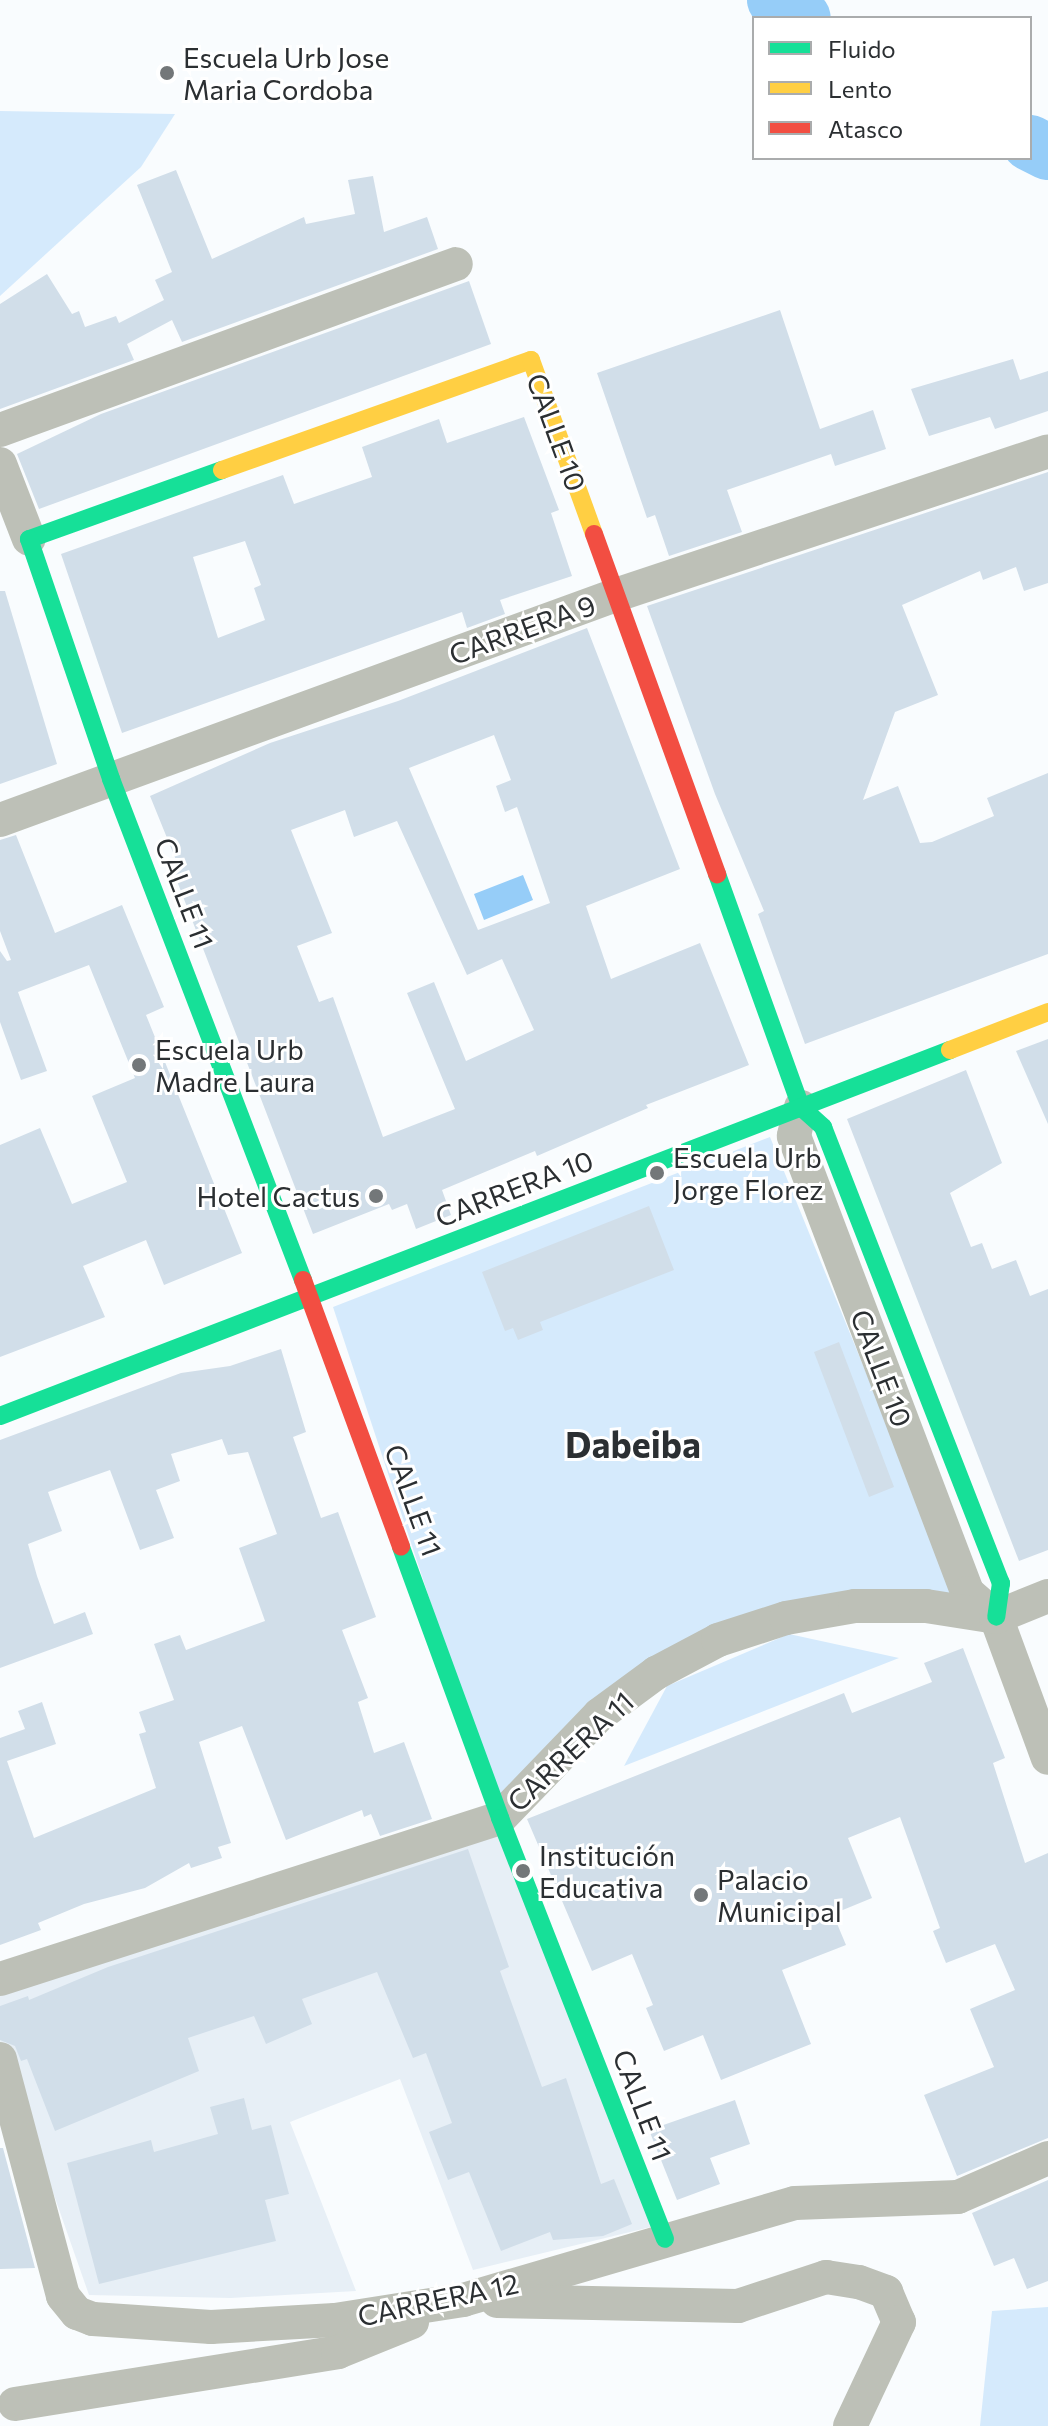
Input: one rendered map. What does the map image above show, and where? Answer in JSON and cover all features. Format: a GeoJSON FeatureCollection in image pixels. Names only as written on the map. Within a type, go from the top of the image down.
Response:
{"type":"FeatureCollection","features":[{"type":"Feature","properties":{"kind":"street"},"geometry":{"type":"LineString","coordinates":[[0,430],[456,264]]}},
{"type":"Feature","properties":{"kind":"street","name":"CALLE 10"},"geometry":{"type":"LineString","coordinates":[[29,539],[531,360],[801,1107],[794,1136],[968,1593],[996,1617],[1048,1758]]}},
{"type":"Feature","properties":{"kind":"street","name":"CARRERA 9"},"geometry":{"type":"LineString","coordinates":[[0,820],[616,595],[1048,451]]}},
{"type":"Feature","properties":{"kind":"street"},"geometry":{"type":"LineString","coordinates":[[0,464],[29,539],[111,779]]}},
{"type":"Feature","properties":{"kind":"street","name":"CALLE 11"},"geometry":{"type":"LineString","coordinates":[[111,779],[310,1297],[500,1818],[665,2239]]}},
{"type":"Feature","properties":{"kind":"street","name":"CARRERA 10"},"geometry":{"type":"LineString","coordinates":[[0,1416],[1048,1012]]}},
{"type":"Feature","properties":{"kind":"street"},"geometry":{"type":"LineString","coordinates":[[996,1617],[1048,1596]]}},
{"type":"Feature","properties":{"kind":"street","name":"CARRERA 11"},"geometry":{"type":"LineString","coordinates":[[0,1979],[500,1818],[599,1715],[656,1673],[718,1640],[786,1618],[855,1606],[926,1606],[996,1617]]}},
{"type":"Feature","properties":{"kind":"street","name":"CARRERA 12"},"geometry":{"type":"LineString","coordinates":[[0,2059],[63,2296],[77,2313],[93,2319],[211,2327],[335,2320],[463,2300],[600,2263],[665,2239],[795,2203],[958,2197],[1048,2158]]}},
{"type":"Feature","properties":{"kind":"street"},"geometry":{"type":"LineString","coordinates":[[15,2404],[338,2352],[463,2300],[738,2306],[826,2277],[859,2282],[886,2292],[899,2322],[850,2426]]}},
{"type":"Feature","properties":{"kind":"shaded area"},"geometry":{"type":"Polygon","coordinates":[[[0,111],[175,114],[141,167],[0,296],[0,111]]]}},
{"type":"Feature","properties":{"kind":"shaded area"},"geometry":{"type":"Polygon","coordinates":[[[770,1137],[957,1596],[770,1609],[498,1806],[333,1307],[770,1137]]]}},
{"type":"Feature","properties":{"kind":"shaded area"},"geometry":{"type":"Polygon","coordinates":[[[789,1634],[899,1658],[624,1766],[667,1686],[789,1634]]]}},
{"type":"Feature","properties":{"kind":"shaded area"},"geometry":{"type":"Polygon","coordinates":[[[500,1818],[659,2225],[473,2270],[400,2079],[290,2122],[356,2291],[231,2298],[89,2295],[0,2041],[0,1979],[500,1818]]]}},
{"type":"Feature","properties":{"kind":"shaded area"},"geometry":{"type":"Polygon","coordinates":[[[1048,2307],[1048,2426],[980,2426],[992,2311],[1048,2307]]]}},
{"type":"Feature","properties":{"kind":"water"},"geometry":{"type":"Polygon","coordinates":[[[523,875],[533,900],[484,920],[474,894],[523,875]]]}},
{"type":"Feature","properties":{"kind":"building"},"geometry":{"type":"Polygon","coordinates":[[[176,170],[212,259],[304,217],[306,224],[355,214],[348,180],[373,176],[384,232],[427,217],[438,249],[182,342],[172,320],[127,344],[134,360],[0,409],[0,304],[47,274],[72,314],[79,311],[85,327],[116,316],[119,323],[164,300],[155,280],[172,272],[137,185],[176,170]]]}},
{"type":"Feature","properties":{"kind":"building"},"geometry":{"type":"Polygon","coordinates":[[[469,281],[491,344],[39,509],[17,454],[101,414],[469,281]]]}},
{"type":"Feature","properties":{"kind":"building"},"geometry":{"type":"Polygon","coordinates":[[[780,310],[820,429],[873,410],[886,449],[835,466],[831,454],[727,490],[742,532],[669,556],[655,515],[647,518],[597,373],[780,310]]]}},
{"type":"Feature","properties":{"kind":"building"},"geometry":{"type":"Polygon","coordinates":[[[1013,359],[1020,380],[1048,371],[1048,411],[995,429],[990,417],[929,436],[911,389],[1013,359]]]}},
{"type":"Feature","properties":{"kind":"building"},"geometry":{"type":"Polygon","coordinates":[[[524,417],[559,510],[551,513],[572,576],[500,600],[505,614],[467,628],[462,612],[122,733],[61,554],[283,475],[294,504],[372,477],[362,447],[439,419],[447,443],[524,417]],[[245,541],[193,557],[218,638],[265,620],[254,588],[261,585],[245,541]]]}},
{"type":"Feature","properties":{"kind":"building"},"geometry":{"type":"Polygon","coordinates":[[[1048,472],[1048,583],[1024,591],[1016,567],[983,580],[980,571],[902,605],[938,695],[895,712],[863,800],[898,786],[920,843],[932,842],[994,816],[987,798],[1048,773],[1048,954],[805,1044],[758,914],[764,911],[715,794],[647,606],[1048,472]]]}},
{"type":"Feature","properties":{"kind":"building"},"geometry":{"type":"Polygon","coordinates":[[[0,591],[5,591],[57,764],[0,784],[0,591]]]}},
{"type":"Feature","properties":{"kind":"building"},"geometry":{"type":"Polygon","coordinates":[[[587,628],[680,869],[586,906],[611,979],[700,943],[749,1065],[646,1105],[648,1108],[537,1156],[535,1151],[442,1190],[451,1215],[416,1229],[407,1204],[392,1210],[389,1204],[313,1234],[172,868],[178,865],[150,796],[270,743],[398,701],[587,628]],[[494,735],[409,768],[478,930],[550,903],[517,807],[505,812],[496,786],[511,780],[494,735]],[[345,810],[291,830],[332,933],[297,946],[319,1002],[333,997],[383,1137],[455,1109],[407,993],[434,982],[466,1061],[534,1030],[502,959],[467,975],[397,821],[354,837],[345,810]]]}},
{"type":"Feature","properties":{"kind":"building"},"geometry":{"type":"Polygon","coordinates":[[[16,835],[55,933],[122,905],[164,1007],[146,1015],[242,1253],[164,1285],[146,1240],[83,1266],[105,1317],[0,1357],[0,1145],[40,1128],[72,1204],[127,1182],[92,1096],[135,1078],[89,965],[18,992],[47,1071],[21,1080],[0,1022],[0,951],[7,961],[11,960],[0,931],[0,840],[16,835]]]}},
{"type":"Feature","properties":{"kind":"building"},"geometry":{"type":"Polygon","coordinates":[[[1048,1039],[1048,1124],[1016,1051],[1048,1039]]]}},
{"type":"Feature","properties":{"kind":"building"},"geometry":{"type":"Polygon","coordinates":[[[966,1070],[1002,1163],[950,1193],[971,1247],[982,1243],[992,1269],[1016,1260],[1030,1296],[1048,1289],[1048,1550],[1019,1561],[847,1119],[966,1070]]]}},
{"type":"Feature","properties":{"kind":"building"},"geometry":{"type":"Polygon","coordinates":[[[649,1206],[674,1270],[540,1322],[543,1330],[518,1340],[513,1328],[505,1331],[482,1272],[649,1206]]]}},
{"type":"Feature","properties":{"kind":"building"},"geometry":{"type":"Polygon","coordinates":[[[839,1342],[894,1487],[869,1497],[814,1352],[839,1342]]]}},
{"type":"Feature","properties":{"kind":"building"},"geometry":{"type":"Polygon","coordinates":[[[281,1349],[306,1432],[293,1437],[321,1518],[338,1512],[376,1617],[342,1630],[368,1698],[358,1702],[374,1753],[404,1742],[432,1819],[380,1836],[371,1814],[364,1817],[362,1810],[286,1840],[242,1726],[199,1742],[231,1843],[218,1847],[222,1858],[191,1868],[189,1863],[145,1888],[84,1904],[38,1923],[41,1930],[0,1945],[0,1738],[25,1729],[18,1711],[42,1702],[56,1744],[7,1761],[34,1838],[156,1788],[139,1734],[146,1732],[139,1712],[174,1700],[154,1644],[180,1635],[186,1650],[265,1621],[239,1548],[277,1534],[248,1452],[228,1455],[222,1439],[171,1454],[180,1481],[156,1490],[174,1538],[140,1550],[110,1470],[48,1492],[62,1531],[28,1544],[37,1576],[54,1624],[85,1612],[93,1634],[0,1668],[0,1440],[181,1373],[230,1366],[281,1349]]]}},
{"type":"Feature","properties":{"kind":"building"},"geometry":{"type":"Polygon","coordinates":[[[963,1648],[1005,1758],[993,1763],[1025,1863],[1048,1853],[1048,2138],[957,2176],[924,2095],[994,2067],[970,2009],[1015,1990],[995,1944],[946,1963],[933,1931],[940,1928],[900,1817],[848,1838],[872,1898],[833,1914],[846,1945],[782,1970],[811,2044],[721,2080],[703,2035],[664,2051],[646,2008],[653,2005],[632,1954],[592,1971],[527,1819],[844,1693],[852,1713],[932,1682],[924,1663],[963,1648]]]}},
{"type":"Feature","properties":{"kind":"building"},"geometry":{"type":"Polygon","coordinates":[[[468,1849],[509,1967],[500,1971],[542,2087],[566,2078],[601,2184],[614,2179],[632,2224],[603,2236],[553,2240],[550,2232],[501,2251],[469,2172],[448,2180],[429,2132],[452,2123],[426,2053],[413,2058],[377,1972],[302,1999],[312,2024],[266,2044],[254,2016],[188,2038],[199,2071],[55,2131],[27,2059],[21,2061],[15,2046],[0,2040],[0,2006],[28,1996],[29,2000],[108,1967],[468,1849]]]}},
{"type":"Feature","properties":{"kind":"building"},"geometry":{"type":"Polygon","coordinates":[[[244,2098],[252,2130],[271,2125],[289,2194],[265,2200],[276,2241],[99,2284],[67,2163],[151,2140],[154,2152],[218,2134],[210,2107],[244,2098]]]}},
{"type":"Feature","properties":{"kind":"building"},"geometry":{"type":"Polygon","coordinates":[[[735,2100],[750,2144],[710,2158],[720,2184],[677,2200],[649,2130],[735,2100]]]}},
{"type":"Feature","properties":{"kind":"building"},"geometry":{"type":"Polygon","coordinates":[[[0,2148],[3,2148],[35,2268],[0,2269],[0,2148]]]}},
{"type":"Feature","properties":{"kind":"building"},"geometry":{"type":"Polygon","coordinates":[[[1048,2180],[1048,2281],[1027,2289],[1014,2258],[994,2266],[972,2213],[1048,2180]]]}},
{"type":"Feature","properties":{"kind":"waterway"},"geometry":{"type":"LineString","coordinates":[[775,0],[800,16]]}},
{"type":"Feature","properties":{"kind":"waterway"},"geometry":{"type":"LineString","coordinates":[[1032,144],[1048,152]]}},
{"type":"Feature","properties":{"kind":"traffic: fast"},"geometry":{"type":"LineString","coordinates":[[222,470],[29,539],[111,779],[303,1280]]}},
{"type":"Feature","properties":{"kind":"traffic: fast"},"geometry":{"type":"LineString","coordinates":[[717,874],[801,1107],[823,1127],[1001,1583],[996,1617]]}},
{"type":"Feature","properties":{"kind":"traffic: fast"},"geometry":{"type":"LineString","coordinates":[[0,1416],[950,1050]]}},
{"type":"Feature","properties":{"kind":"traffic: fast"},"geometry":{"type":"LineString","coordinates":[[401,1547],[500,1818],[665,2239]]}},
{"type":"Feature","properties":{"kind":"traffic: slow"},"geometry":{"type":"LineString","coordinates":[[222,470],[531,360],[594,534]]}},
{"type":"Feature","properties":{"kind":"traffic: slow"},"geometry":{"type":"LineString","coordinates":[[950,1050],[1048,1012]]}},
{"type":"Feature","properties":{"kind":"traffic: jam"},"geometry":{"type":"LineString","coordinates":[[594,534],[717,874]]}},
{"type":"Feature","properties":{"kind":"traffic: jam"},"geometry":{"type":"LineString","coordinates":[[303,1280],[401,1547]]}},
{"type":"Feature","properties":{"kind":"place","name":"Escuela Urb Jose Maria Cordoba"},"geometry":{"type":"Point","coordinates":[167,73]}},
{"type":"Feature","properties":{"kind":"place","name":"Escuela Urb Madre Laura"},"geometry":{"type":"Point","coordinates":[139,1065]}},
{"type":"Feature","properties":{"kind":"place","name":"Escuela Urb Jorge Florez"},"geometry":{"type":"Point","coordinates":[657,1173]}},
{"type":"Feature","properties":{"kind":"place","name":"Hotel Cactus"},"geometry":{"type":"Point","coordinates":[376,1196]}},
{"type":"Feature","properties":{"kind":"place","name":"Institución Educativa"},"geometry":{"type":"Point","coordinates":[523,1871]}},
{"type":"Feature","properties":{"kind":"place","name":"Palacio Municipal"},"geometry":{"type":"Point","coordinates":[701,1895]}},
{"type":"Feature","properties":{"kind":"district","name":"Dabeiba"},"geometry":{"type":"Point","coordinates":[633,1444]}}]}
